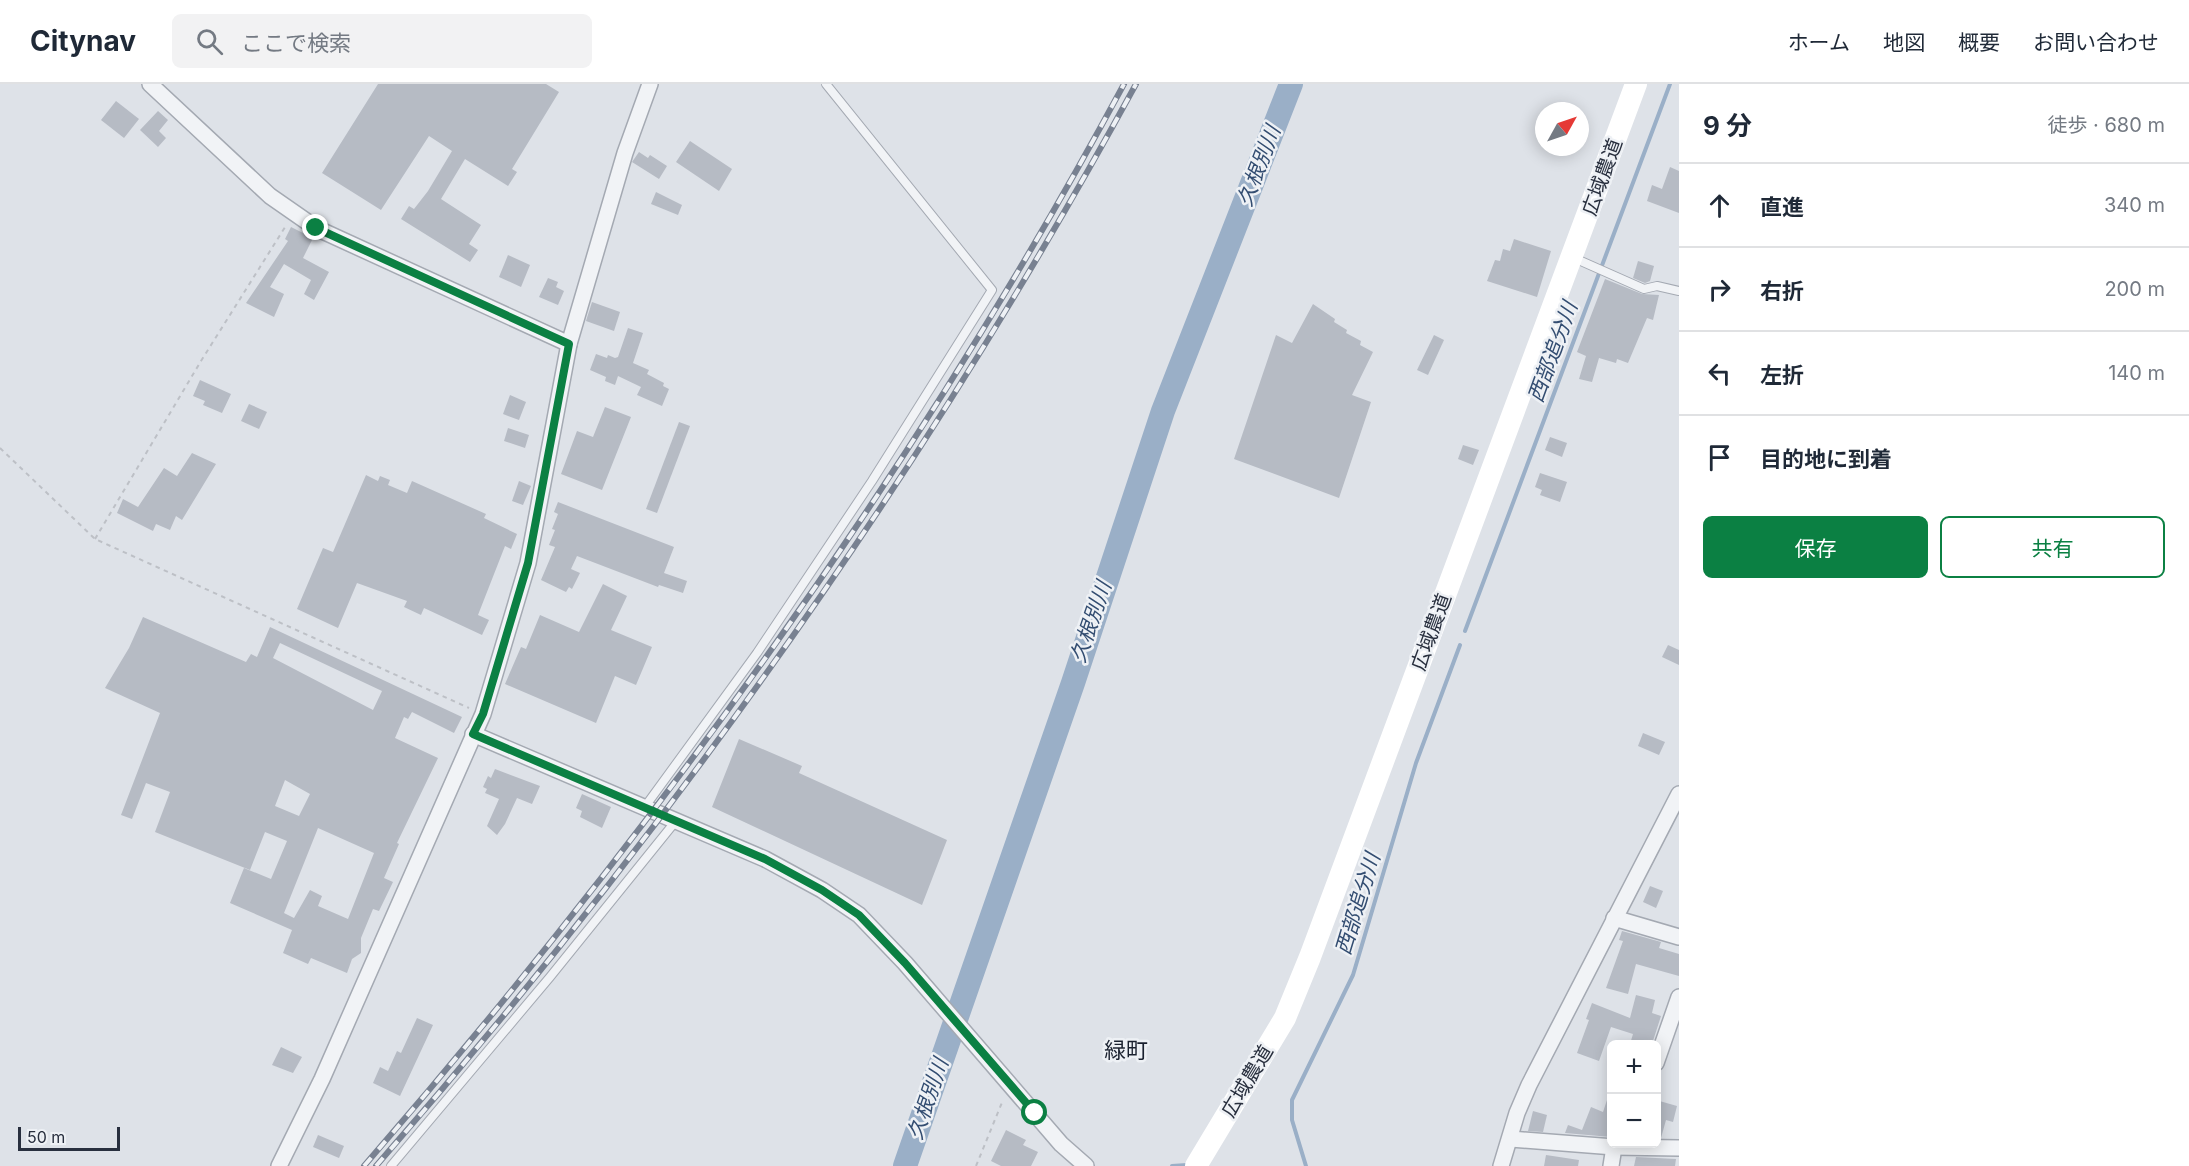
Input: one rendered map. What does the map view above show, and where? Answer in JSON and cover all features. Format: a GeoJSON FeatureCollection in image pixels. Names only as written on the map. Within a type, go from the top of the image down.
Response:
{"type":"FeatureCollection","features":[{"type":"Feature","properties":{"kind":"street"},"geometry":{"type":"LineString","coordinates":[[150,84],[270,196],[294,214],[326,233],[569,344]]}},
{"type":"Feature","properties":{"kind":"street"},"geometry":{"type":"LineString","coordinates":[[279,1166],[322,1079],[483,714],[528,563],[569,344],[625,153],[650,84]]}},
{"type":"Feature","properties":{"kind":"street","name":"広域農道"},"geometry":{"type":"LineString","coordinates":[[1198,1163],[1285,1018],[1310,957],[1636,84]]}},
{"type":"Feature","properties":{"kind":"street"},"geometry":{"type":"LineString","coordinates":[[473,734],[765,859],[822,890],[859,915],[918,978],[1061,1144],[1086,1166]]}},
{"type":"Feature","properties":{"kind":"street"},"geometry":{"type":"LineString","coordinates":[[1501,1166],[1517,1113],[1529,1085],[1679,794]]}},
{"type":"Feature","properties":{"kind":"street"},"geometry":{"type":"LineString","coordinates":[[1614,918],[1679,937]]}},
{"type":"Feature","properties":{"kind":"street"},"geometry":{"type":"LineString","coordinates":[[1661,1049],[1679,997]]}},
{"type":"Feature","properties":{"kind":"street"},"geometry":{"type":"LineString","coordinates":[[1511,1139],[1607,1145]]}},
{"type":"Feature","properties":{"kind":"street"},"geometry":{"type":"LineString","coordinates":[[1661,1147],[1679,1148]]}},
{"type":"Feature","properties":{"kind":"street"},"geometry":{"type":"LineString","coordinates":[[1611,1166],[1623,1148]]}},
{"type":"Feature","properties":{"kind":"lane"},"geometry":{"type":"LineString","coordinates":[[644,808],[757,653],[872,481],[992,290],[826,84]]}},
{"type":"Feature","properties":{"kind":"lane"},"geometry":{"type":"LineString","coordinates":[[1572,258],[1644,289],[1657,286],[1679,291]]}},
{"type":"Feature","properties":{"kind":"lane"},"geometry":{"type":"LineString","coordinates":[[391,1166],[550,977],[675,822]]}},
{"type":"Feature","properties":{"kind":"path"},"geometry":{"type":"LineString","coordinates":[[95,539],[201,361],[294,214]]}},
{"type":"Feature","properties":{"kind":"path"},"geometry":{"type":"LineString","coordinates":[[0,448],[95,539],[483,714]]}},
{"type":"Feature","properties":{"kind":"path"},"geometry":{"type":"LineString","coordinates":[[976,1166],[1001,1103],[1013,1087]]}},
{"type":"Feature","properties":{"kind":"building"},"geometry":{"type":"Polygon","coordinates":[[[378,84],[546,84],[559,92],[512,169],[517,172],[508,186],[465,159],[441,199],[481,225],[469,244],[478,250],[470,262],[401,219],[409,206],[414,209],[428,191],[452,151],[429,136],[381,210],[322,173],[378,84]]]}},
{"type":"Feature","properties":{"kind":"building"},"geometry":{"type":"Polygon","coordinates":[[[116,101],[139,119],[124,138],[101,120],[116,101]]]}},
{"type":"Feature","properties":{"kind":"building"},"geometry":{"type":"Polygon","coordinates":[[[158,111],[168,120],[159,131],[166,138],[158,147],[140,130],[158,111]]]}},
{"type":"Feature","properties":{"kind":"building"},"geometry":{"type":"Polygon","coordinates":[[[690,141],[732,169],[719,191],[676,162],[690,141]]]}},
{"type":"Feature","properties":{"kind":"building"},"geometry":{"type":"Polygon","coordinates":[[[639,152],[648,158],[650,155],[667,166],[659,179],[632,162],[639,152]]]}},
{"type":"Feature","properties":{"kind":"building"},"geometry":{"type":"Polygon","coordinates":[[[1670,167],[1679,171],[1679,213],[1647,201],[1652,185],[1662,189],[1670,167]]]}},
{"type":"Feature","properties":{"kind":"building"},"geometry":{"type":"Polygon","coordinates":[[[656,192],[682,205],[678,215],[651,204],[656,192]]]}},
{"type":"Feature","properties":{"kind":"building"},"geometry":{"type":"Polygon","coordinates":[[[291,227],[313,238],[303,258],[329,272],[314,300],[304,294],[311,280],[284,264],[270,287],[284,294],[274,317],[246,303],[288,241],[285,239],[291,227]]]}},
{"type":"Feature","properties":{"kind":"building"},"geometry":{"type":"Polygon","coordinates":[[[1514,239],[1551,251],[1537,297],[1487,281],[1495,260],[1500,261],[1503,249],[1510,251],[1514,239]]]}},
{"type":"Feature","properties":{"kind":"building"},"geometry":{"type":"Polygon","coordinates":[[[508,255],[530,265],[521,287],[499,277],[508,255]]]}},
{"type":"Feature","properties":{"kind":"building"},"geometry":{"type":"Polygon","coordinates":[[[1638,261],[1654,266],[1650,281],[1645,283],[1633,278],[1638,261]]]}},
{"type":"Feature","properties":{"kind":"building"},"geometry":{"type":"Polygon","coordinates":[[[548,278],[558,282],[556,287],[564,291],[558,305],[539,297],[548,278]]]}},
{"type":"Feature","properties":{"kind":"building"},"geometry":{"type":"Polygon","coordinates":[[[1605,279],[1642,294],[1659,295],[1653,320],[1647,318],[1628,363],[1617,359],[1616,363],[1599,358],[1592,382],[1579,379],[1586,356],[1577,352],[1605,279]]]}},
{"type":"Feature","properties":{"kind":"building"},"geometry":{"type":"Polygon","coordinates":[[[592,302],[620,312],[614,331],[586,321],[592,302]]]}},
{"type":"Feature","properties":{"kind":"building"},"geometry":{"type":"Polygon","coordinates":[[[1313,304],[1335,319],[1334,322],[1347,330],[1346,333],[1361,341],[1360,345],[1373,352],[1352,395],[1371,402],[1339,498],[1234,459],[1276,335],[1292,343],[1313,304]]]}},
{"type":"Feature","properties":{"kind":"building"},"geometry":{"type":"Polygon","coordinates":[[[628,328],[643,333],[633,363],[649,370],[647,374],[664,383],[663,386],[669,389],[662,406],[637,395],[641,387],[618,376],[615,385],[605,381],[606,377],[590,370],[596,354],[607,358],[608,355],[618,357],[628,328]]]}},
{"type":"Feature","properties":{"kind":"building"},"geometry":{"type":"Polygon","coordinates":[[[1434,335],[1444,340],[1428,375],[1417,370],[1434,335]]]}},
{"type":"Feature","properties":{"kind":"building"},"geometry":{"type":"Polygon","coordinates":[[[200,380],[231,394],[222,413],[203,405],[205,401],[193,396],[200,380]]]}},
{"type":"Feature","properties":{"kind":"building"},"geometry":{"type":"Polygon","coordinates":[[[510,395],[526,402],[519,420],[503,414],[510,395]]]}},
{"type":"Feature","properties":{"kind":"building"},"geometry":{"type":"Polygon","coordinates":[[[249,404],[267,412],[259,429],[241,421],[249,404]]]}},
{"type":"Feature","properties":{"kind":"building"},"geometry":{"type":"Polygon","coordinates":[[[605,407],[631,417],[602,490],[561,474],[577,431],[593,437],[605,407]]]}},
{"type":"Feature","properties":{"kind":"building"},"geometry":{"type":"Polygon","coordinates":[[[679,422],[690,426],[657,513],[646,509],[679,422]]]}},
{"type":"Feature","properties":{"kind":"building"},"geometry":{"type":"Polygon","coordinates":[[[508,428],[529,435],[525,448],[504,441],[508,428]]]}},
{"type":"Feature","properties":{"kind":"building"},"geometry":{"type":"Polygon","coordinates":[[[1550,437],[1567,443],[1562,457],[1545,450],[1550,437]]]}},
{"type":"Feature","properties":{"kind":"building"},"geometry":{"type":"Polygon","coordinates":[[[1463,445],[1479,450],[1473,465],[1458,459],[1463,445]]]}},
{"type":"Feature","properties":{"kind":"building"},"geometry":{"type":"Polygon","coordinates":[[[192,453],[216,464],[182,520],[176,516],[170,530],[156,524],[153,531],[117,513],[123,499],[138,507],[164,468],[177,476],[192,453]]]}},
{"type":"Feature","properties":{"kind":"building"},"geometry":{"type":"Polygon","coordinates":[[[1540,473],[1567,482],[1560,502],[1540,495],[1542,490],[1535,487],[1540,473]]]}},
{"type":"Feature","properties":{"kind":"building"},"geometry":{"type":"Polygon","coordinates":[[[366,475],[378,481],[380,476],[390,480],[388,485],[407,493],[412,481],[486,514],[484,518],[517,534],[511,549],[505,546],[478,615],[489,620],[482,635],[424,608],[421,615],[404,607],[407,601],[357,583],[338,628],[297,609],[323,548],[333,552],[366,475]]]}},
{"type":"Feature","properties":{"kind":"building"},"geometry":{"type":"Polygon","coordinates":[[[519,481],[531,486],[523,505],[512,501],[519,481]]]}},
{"type":"Feature","properties":{"kind":"building"},"geometry":{"type":"Polygon","coordinates":[[[558,502],[674,547],[664,573],[687,581],[683,593],[659,585],[658,587],[577,556],[571,569],[580,573],[572,589],[569,587],[566,592],[541,580],[555,547],[549,545],[555,530],[552,529],[558,514],[554,512],[558,502]]]}},
{"type":"Feature","properties":{"kind":"building"},"geometry":{"type":"Polygon","coordinates":[[[603,584],[627,596],[611,630],[652,647],[636,685],[615,676],[596,723],[505,684],[521,647],[526,649],[540,615],[579,632],[603,584]]]}},
{"type":"Feature","properties":{"kind":"building"},"geometry":{"type":"Polygon","coordinates":[[[143,617],[246,662],[251,654],[257,657],[270,627],[462,717],[454,733],[412,712],[408,719],[404,717],[395,738],[438,758],[397,843],[399,844],[384,878],[393,882],[379,911],[373,909],[361,938],[361,953],[352,959],[347,973],[311,958],[308,964],[283,953],[292,930],[230,903],[244,868],[271,879],[287,841],[265,832],[250,870],[155,832],[170,792],[146,783],[132,819],[121,815],[160,713],[105,688],[129,648],[143,617]],[[280,643],[273,658],[373,710],[382,691],[280,643]],[[285,780],[275,806],[299,816],[310,794],[285,780]],[[318,828],[284,913],[294,918],[310,890],[322,896],[318,906],[348,919],[374,853],[318,828]]]}},
{"type":"Feature","properties":{"kind":"building"},"geometry":{"type":"Polygon","coordinates":[[[1668,645],[1679,650],[1679,665],[1662,657],[1668,645]]]}},
{"type":"Feature","properties":{"kind":"building"},"geometry":{"type":"Polygon","coordinates":[[[1643,733],[1665,742],[1659,755],[1638,746],[1643,733]]]}},
{"type":"Feature","properties":{"kind":"building"},"geometry":{"type":"Polygon","coordinates":[[[739,739],[802,766],[799,773],[947,840],[922,905],[712,807],[739,739]]]}},
{"type":"Feature","properties":{"kind":"building"},"geometry":{"type":"Polygon","coordinates":[[[495,769],[540,786],[532,804],[517,798],[505,824],[497,835],[487,826],[499,799],[485,793],[487,789],[483,787],[488,776],[491,778],[495,769]]]}},
{"type":"Feature","properties":{"kind":"building"},"geometry":{"type":"Polygon","coordinates":[[[582,794],[611,807],[602,828],[580,817],[582,811],[576,808],[582,794]]]}},
{"type":"Feature","properties":{"kind":"building"},"geometry":{"type":"Polygon","coordinates":[[[1650,886],[1663,891],[1656,908],[1643,902],[1650,886]]]}},
{"type":"Feature","properties":{"kind":"building"},"geometry":{"type":"Polygon","coordinates":[[[1622,931],[1661,942],[1659,948],[1679,954],[1679,976],[1636,964],[1628,994],[1606,988],[1623,941],[1619,940],[1622,931]]]}},
{"type":"Feature","properties":{"kind":"building"},"geometry":{"type":"Polygon","coordinates":[[[1636,995],[1655,1000],[1652,1013],[1661,1016],[1653,1040],[1631,1040],[1633,1034],[1611,1027],[1599,1061],[1577,1053],[1589,1020],[1586,1019],[1592,1003],[1630,1018],[1636,995]]]}},
{"type":"Feature","properties":{"kind":"building"},"geometry":{"type":"Polygon","coordinates":[[[417,1018],[433,1025],[400,1096],[373,1083],[380,1067],[388,1071],[397,1051],[401,1053],[417,1018]]]}},
{"type":"Feature","properties":{"kind":"building"},"geometry":{"type":"Polygon","coordinates":[[[281,1047],[302,1057],[293,1073],[272,1065],[281,1047]]]}},
{"type":"Feature","properties":{"kind":"building"},"geometry":{"type":"Polygon","coordinates":[[[1607,1100],[1607,1137],[1565,1133],[1568,1125],[1582,1130],[1591,1107],[1603,1112],[1607,1100]]]}},
{"type":"Feature","properties":{"kind":"building"},"geometry":{"type":"Polygon","coordinates":[[[1661,1101],[1677,1106],[1673,1122],[1666,1120],[1661,1138],[1661,1101]]]}},
{"type":"Feature","properties":{"kind":"building"},"geometry":{"type":"Polygon","coordinates":[[[1533,1111],[1547,1115],[1543,1132],[1528,1131],[1533,1111]]]}},
{"type":"Feature","properties":{"kind":"building"},"geometry":{"type":"Polygon","coordinates":[[[1006,1130],[1026,1140],[1023,1145],[1038,1152],[1031,1166],[1001,1166],[991,1161],[1006,1130]]]}},
{"type":"Feature","properties":{"kind":"building"},"geometry":{"type":"Polygon","coordinates":[[[318,1135],[344,1146],[339,1158],[313,1147],[318,1135]]]}},
{"type":"Feature","properties":{"kind":"building"},"geometry":{"type":"Polygon","coordinates":[[[1546,1155],[1579,1160],[1578,1166],[1544,1166],[1546,1155]]]}},
{"type":"Feature","properties":{"kind":"building"},"geometry":{"type":"Polygon","coordinates":[[[1636,1157],[1676,1159],[1675,1166],[1634,1166],[1636,1157]]]}},
{"type":"Feature","properties":{"kind":"waterway","name":"久根別川"},"geometry":{"type":"LineString","coordinates":[[905,1166],[1073,683],[1163,411],[1291,84]]}},
{"type":"Feature","properties":{"kind":"waterway","name":"西部追分川"},"geometry":{"type":"LineString","coordinates":[[1465,631],[1670,84]]}},
{"type":"Feature","properties":{"kind":"waterway","name":"西部追分川"},"geometry":{"type":"LineString","coordinates":[[1306,1166],[1292,1120],[1292,1100],[1353,975],[1416,763],[1460,645]]}},
{"type":"Feature","properties":{"kind":"waterway","name":"西部追分川"},"geometry":{"type":"LineString","coordinates":[[1172,1166],[1187,1165]]}},
{"type":"Feature","properties":{"kind":"railway"},"geometry":{"type":"LineString","coordinates":[[364,1166],[471,1040],[575,911],[676,780],[774,646],[868,509],[958,370],[1043,229],[1124,84]]}},
{"type":"Feature","properties":{"kind":"railway"},"geometry":{"type":"LineString","coordinates":[[376,1166],[483,1040],[587,911],[688,780],[786,646],[879,509],[969,370],[1055,228],[1136,84]]}},
{"type":"Feature","properties":{"kind":"district","name":"緑町"},"geometry":{"type":"Point","coordinates":[1126,1050]}},
{"type":"Feature","properties":{"kind":"route"},"geometry":{"type":"LineString","coordinates":[[316,228],[569,344],[528,563],[513,621],[483,714],[473,734],[765,859],[822,890],[859,915],[905,963],[1035,1113]]}}]}
